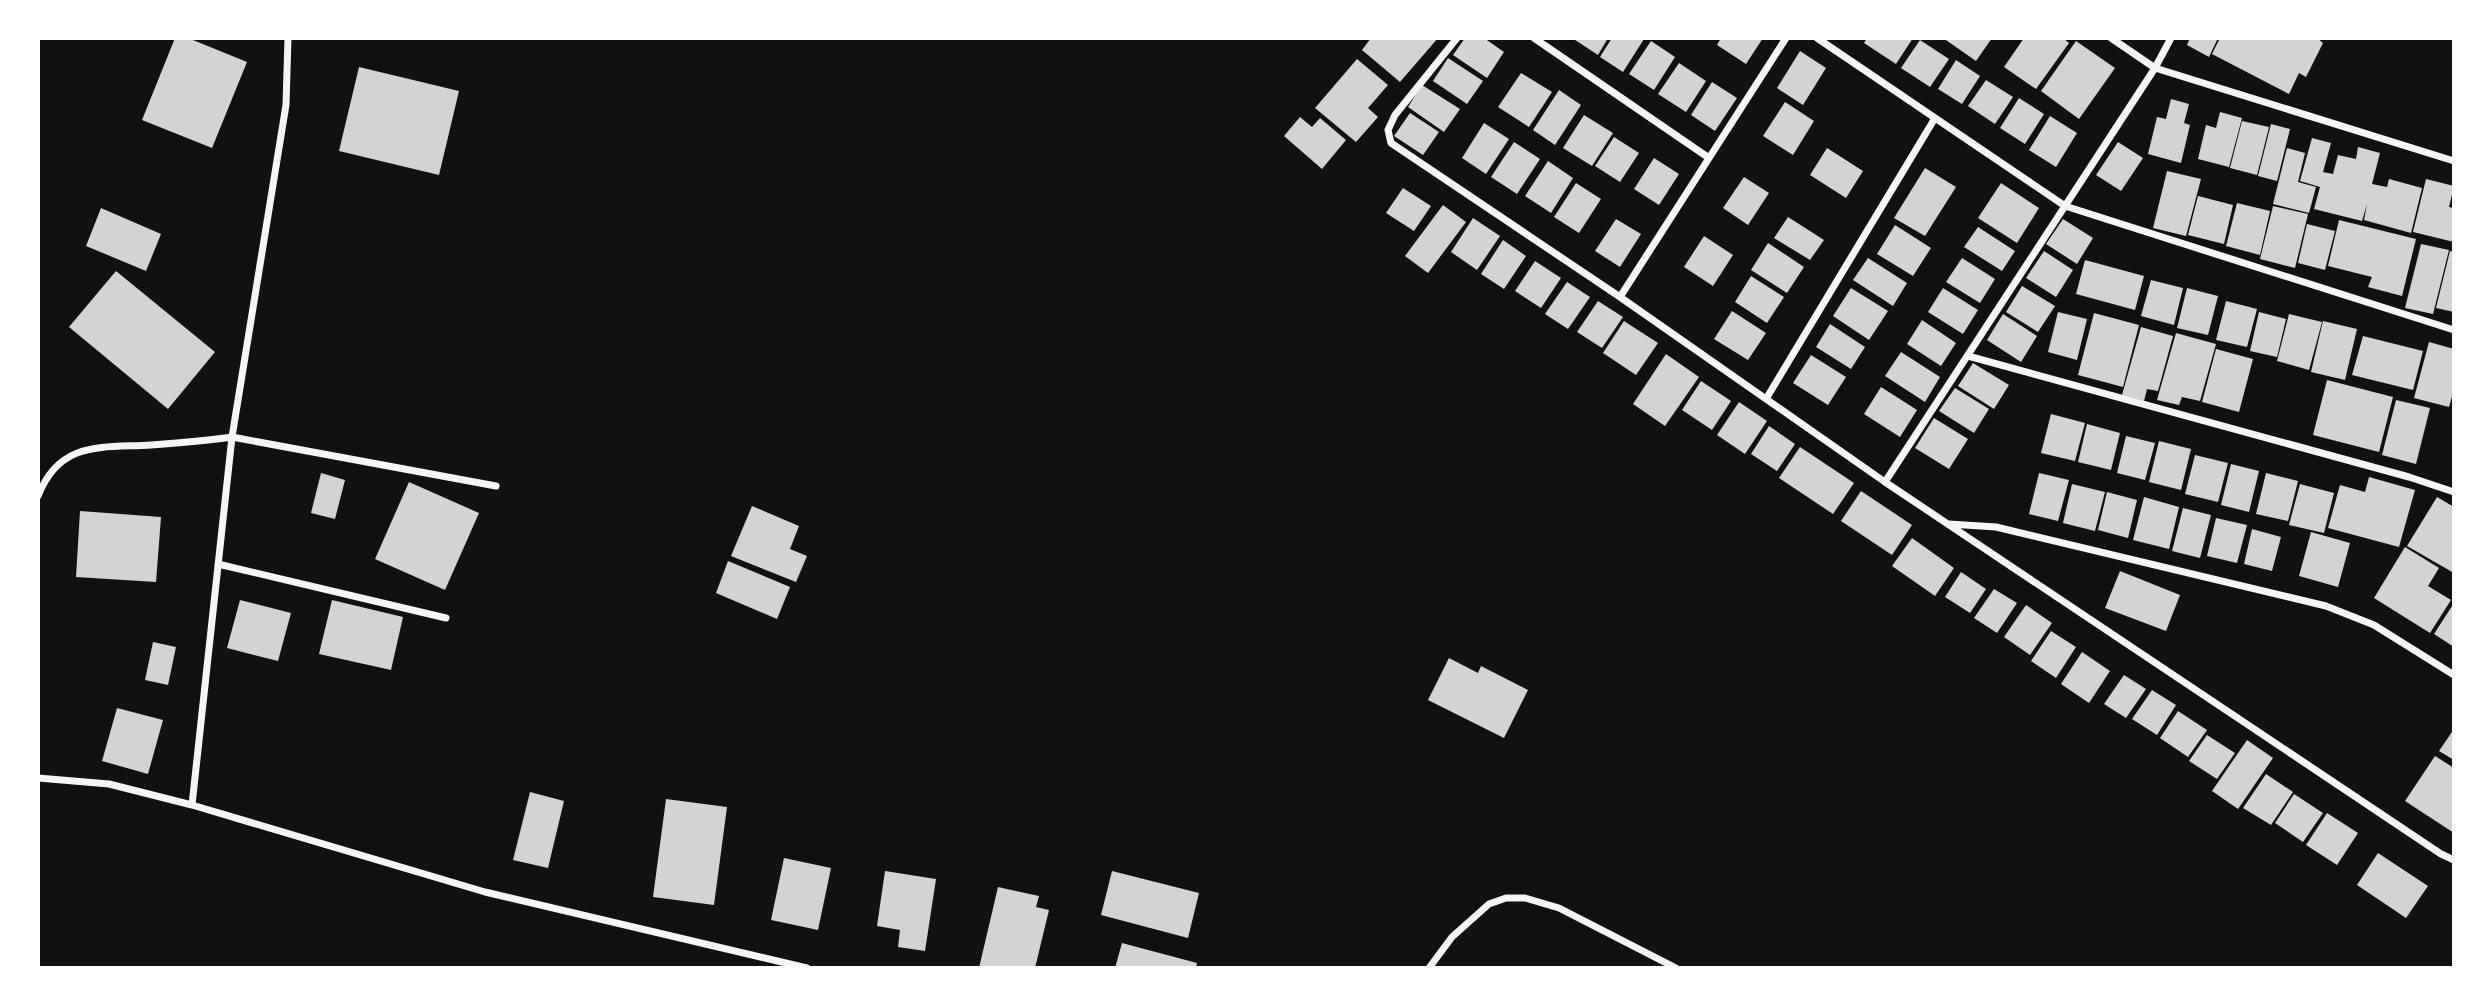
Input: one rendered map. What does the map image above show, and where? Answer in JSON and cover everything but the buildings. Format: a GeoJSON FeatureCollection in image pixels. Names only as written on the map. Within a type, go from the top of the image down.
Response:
{"type":"FeatureCollection","features":[{"type":"Feature","properties":{"kind":"street"},"geometry":{"type":"LineString","coordinates":[[192,805],[232,437],[286,106],[288,38]]}},
{"type":"Feature","properties":{"kind":"street"},"geometry":{"type":"LineString","coordinates":[[1457,38],[1395,115],[1388,130],[1391,143],[1620,297],[1885,482],[2421,841],[2454,860]]}},
{"type":"Feature","properties":{"kind":"street"},"geometry":{"type":"LineString","coordinates":[[1534,38],[1709,158]]}},
{"type":"Feature","properties":{"kind":"street"},"geometry":{"type":"LineString","coordinates":[[1620,297],[1786,38]]}},
{"type":"Feature","properties":{"kind":"street"},"geometry":{"type":"LineString","coordinates":[[1817,38],[2065,206],[2454,330]]}},
{"type":"Feature","properties":{"kind":"street"},"geometry":{"type":"LineString","coordinates":[[2111,38],[2155,68],[2454,160]]}},
{"type":"Feature","properties":{"kind":"street"},"geometry":{"type":"LineString","coordinates":[[1885,482],[2155,68],[2171,38]]}},
{"type":"Feature","properties":{"kind":"street"},"geometry":{"type":"LineString","coordinates":[[1766,399],[1935,118]]}},
{"type":"Feature","properties":{"kind":"street"},"geometry":{"type":"LineString","coordinates":[[1968,356],[2409,477],[2454,492]]}},
{"type":"Feature","properties":{"kind":"street"},"geometry":{"type":"LineString","coordinates":[[38,496],[54,468],[93,447],[194,442],[232,437],[496,486]]}},
{"type":"Feature","properties":{"kind":"street"},"geometry":{"type":"LineString","coordinates":[[1948,524],[1996,527],[2326,606],[2374,625],[2454,675]]}},
{"type":"Feature","properties":{"kind":"street"},"geometry":{"type":"LineString","coordinates":[[218,564],[446,618]]}},
{"type":"Feature","properties":{"kind":"street"},"geometry":{"type":"LineString","coordinates":[[38,778],[110,785],[192,805],[485,892],[807,968]]}},
{"type":"Feature","properties":{"kind":"street"},"geometry":{"type":"LineString","coordinates":[[1429,968],[1452,937],[1489,904],[1506,898],[1525,898],[1559,908],[1676,968]]}}]}
